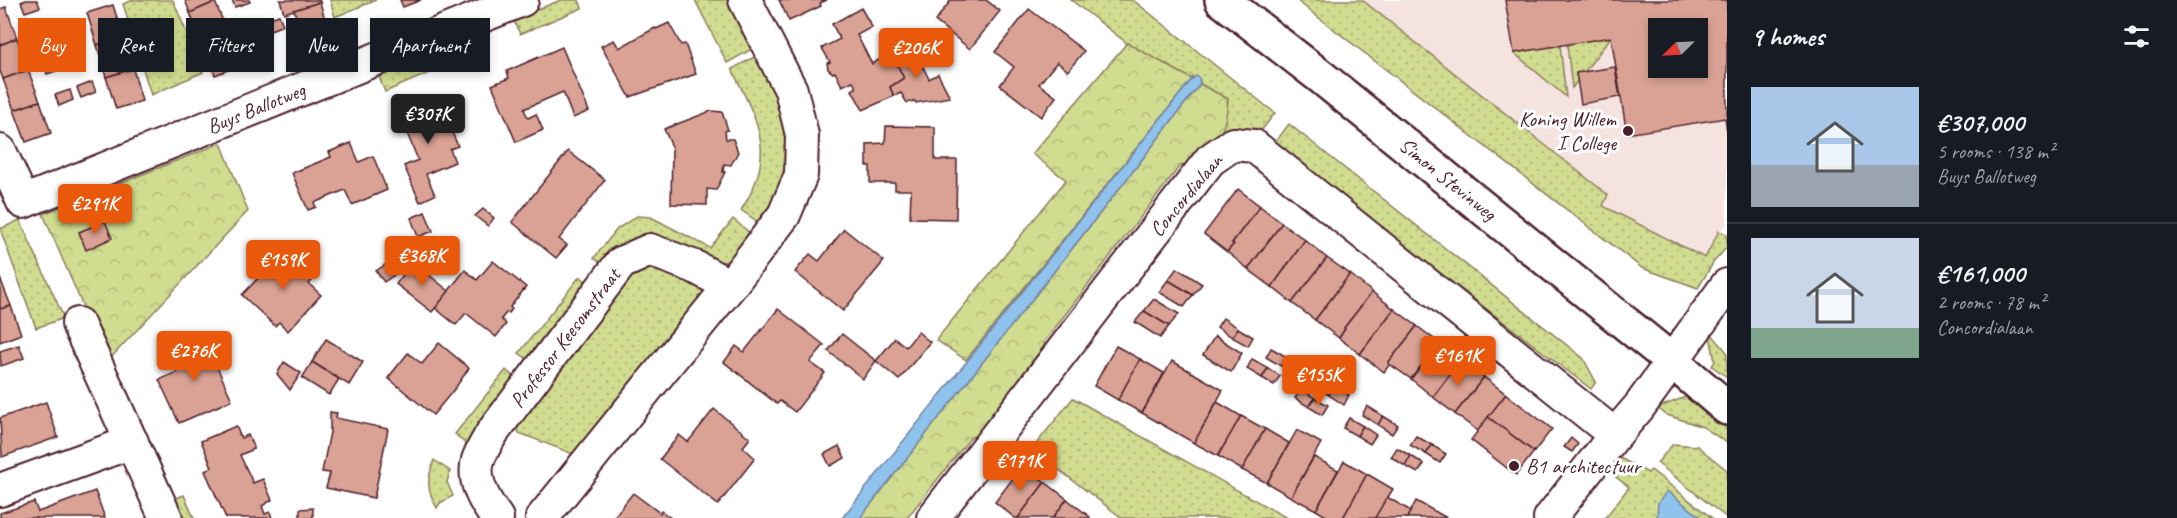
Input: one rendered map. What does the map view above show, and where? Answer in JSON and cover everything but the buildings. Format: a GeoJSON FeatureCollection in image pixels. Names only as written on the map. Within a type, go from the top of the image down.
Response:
{"type":"FeatureCollection","features":[{"type":"Feature","properties":{"kind":"street","name":"Buys Ballotweg"},"geometry":{"type":"LineString","coordinates":[[3,164],[22,202],[522,0]]}},
{"type":"Feature","properties":{"kind":"street"},"geometry":{"type":"LineString","coordinates":[[542,518],[730,286],[784,215],[801,175],[802,135],[790,90],[745,0]]}},
{"type":"Feature","properties":{"kind":"street","name":"Simon Stevinweg"},"geometry":{"type":"LineString","coordinates":[[1222,0],[1320,76],[1727,408]]}},
{"type":"Feature","properties":{"kind":"street","name":"Concordialaan"},"geometry":{"type":"LineString","coordinates":[[933,518],[1210,160],[1233,144],[1254,146],[1615,435]]}},
{"type":"Feature","properties":{"kind":"street","name":"Professor Keesomstraat"},"geometry":{"type":"LineString","coordinates":[[497,518],[485,502],[478,482],[478,461],[492,434],[621,263],[650,250],[695,267],[730,286]]}},
{"type":"Feature","properties":{"kind":"street"},"geometry":{"type":"LineString","coordinates":[[1550,518],[1672,361],[1727,285]]}},
{"type":"Feature","properties":{"kind":"street"},"geometry":{"type":"LineString","coordinates":[[78,324],[166,518]]}},
{"type":"Feature","properties":{"kind":"street","name":"Simon Stevinweg"},"geometry":{"type":"LineString","coordinates":[[1672,361],[1727,395]]}},
{"type":"Feature","properties":{"kind":"street"},"geometry":{"type":"LineString","coordinates":[[0,490],[132,442]]}},
{"type":"Feature","properties":{"kind":"shaded area","name":"Koning Willem I College"},"geometry":{"type":"Polygon","coordinates":[[[1362,0],[1727,0],[1727,225],[1719,231],[1705,258],[1603,206],[1608,194],[1362,0]]]}},
{"type":"Feature","properties":{"kind":"green space"},"geometry":{"type":"Polygon","coordinates":[[[133,0],[173,0],[186,31],[186,72],[203,72],[151,95],[144,72],[174,72],[174,18],[127,18],[123,4],[133,0]]]}},
{"type":"Feature","properties":{"kind":"green space"},"geometry":{"type":"Polygon","coordinates":[[[330,0],[376,0],[335,17],[330,0]]]}},
{"type":"Feature","properties":{"kind":"green space"},"geometry":{"type":"Polygon","coordinates":[[[561,0],[579,0],[582,8],[520,34],[513,19],[561,0]]]}},
{"type":"Feature","properties":{"kind":"green space"},"geometry":{"type":"Polygon","coordinates":[[[695,0],[728,0],[752,49],[727,63],[695,0]]]}},
{"type":"Feature","properties":{"kind":"green space"},"geometry":{"type":"Polygon","coordinates":[[[1071,0],[1133,0],[1275,113],[1257,136],[1221,136],[1228,99],[1200,84],[1200,81],[1193,77],[1192,79],[1127,43],[1071,0]]]}},
{"type":"Feature","properties":{"kind":"green space"},"geometry":{"type":"Polygon","coordinates":[[[1296,0],[1362,0],[1608,195],[1603,206],[1705,258],[1719,231],[1727,234],[1727,247],[1713,263],[1698,288],[1642,268],[1296,0]]]}},
{"type":"Feature","properties":{"kind":"green space"},"geometry":{"type":"Polygon","coordinates":[[[1611,37],[1572,88],[1567,44],[1611,37]]]}},
{"type":"Feature","properties":{"kind":"green space"},"geometry":{"type":"Polygon","coordinates":[[[1127,43],[1192,79],[966,360],[936,340],[1066,180],[1032,154],[1127,43]]]}},
{"type":"Feature","properties":{"kind":"green space"},"geometry":{"type":"Polygon","coordinates":[[[1560,45],[1566,97],[1514,53],[1560,45]]]}},
{"type":"Feature","properties":{"kind":"green space"},"geometry":{"type":"Polygon","coordinates":[[[756,56],[778,97],[789,138],[786,179],[767,221],[758,222],[741,210],[759,172],[760,139],[750,106],[732,69],[756,56]]]}},
{"type":"Feature","properties":{"kind":"green space"},"geometry":{"type":"Polygon","coordinates":[[[391,72],[431,72],[385,92],[379,77],[391,72]]]}},
{"type":"Feature","properties":{"kind":"green space"},"geometry":{"type":"Polygon","coordinates":[[[1200,84],[1228,99],[1220,134],[1199,163],[1180,166],[1044,342],[1047,359],[988,434],[971,437],[907,518],[860,518],[1130,175],[1200,84]]]}},
{"type":"Feature","properties":{"kind":"green space"},"geometry":{"type":"Polygon","coordinates":[[[1289,124],[1583,358],[1596,382],[1591,389],[1273,145],[1289,124]]]}},
{"type":"Feature","properties":{"kind":"green space"},"geometry":{"type":"Polygon","coordinates":[[[221,143],[248,211],[107,362],[43,214],[221,143]]]}},
{"type":"Feature","properties":{"kind":"green space"},"geometry":{"type":"Polygon","coordinates":[[[637,216],[651,217],[710,248],[733,219],[750,233],[751,242],[737,259],[718,263],[700,263],[642,234],[604,265],[594,258],[617,229],[637,216]]]}},
{"type":"Feature","properties":{"kind":"green space"},"geometry":{"type":"Polygon","coordinates":[[[20,220],[64,318],[36,328],[0,229],[20,220]]]}},
{"type":"Feature","properties":{"kind":"green space"},"geometry":{"type":"Polygon","coordinates":[[[651,262],[714,289],[585,450],[573,454],[519,433],[515,425],[621,281],[651,262]]]}},
{"type":"Feature","properties":{"kind":"green space"},"geometry":{"type":"Polygon","coordinates":[[[580,276],[589,284],[530,361],[519,353],[580,276]]]}},
{"type":"Feature","properties":{"kind":"green space"},"geometry":{"type":"Polygon","coordinates":[[[1709,331],[1727,352],[1727,377],[1712,366],[1715,361],[1709,331]]]}},
{"type":"Feature","properties":{"kind":"green space"},"geometry":{"type":"Polygon","coordinates":[[[506,370],[515,378],[469,447],[455,434],[506,370]]]}},
{"type":"Feature","properties":{"kind":"green space"},"geometry":{"type":"Polygon","coordinates":[[[1688,396],[1727,428],[1727,443],[1703,427],[1667,415],[1657,408],[1688,396]]]}},
{"type":"Feature","properties":{"kind":"green space"},"geometry":{"type":"Polygon","coordinates":[[[1073,398],[1287,518],[1122,518],[1032,449],[1073,398]]]}},
{"type":"Feature","properties":{"kind":"green space"},"geometry":{"type":"Polygon","coordinates":[[[1673,444],[1697,446],[1727,470],[1727,518],[1657,463],[1673,444]]]}},
{"type":"Feature","properties":{"kind":"green space"},"geometry":{"type":"Polygon","coordinates":[[[1620,458],[1648,473],[1651,470],[1712,518],[1702,518],[1667,491],[1657,518],[1605,518],[1629,487],[1609,472],[1620,458]]]}},
{"type":"Feature","properties":{"kind":"green space"},"geometry":{"type":"Polygon","coordinates":[[[434,460],[450,471],[447,482],[453,496],[440,503],[437,508],[429,484],[434,460]]]}},
{"type":"Feature","properties":{"kind":"green space"},"geometry":{"type":"Polygon","coordinates":[[[184,495],[194,518],[177,518],[169,501],[184,495]]]}},
{"type":"Feature","properties":{"kind":"water"},"geometry":{"type":"Polygon","coordinates":[[[1196,76],[1200,84],[860,518],[842,518],[1192,79],[1196,76]]]}},
{"type":"Feature","properties":{"kind":"water"},"geometry":{"type":"Polygon","coordinates":[[[1667,491],[1702,518],[1657,518],[1658,503],[1667,491]]]}},
{"type":"Feature","properties":{"kind":"place","name":"Koning Willem I College"},"geometry":{"type":"Point","coordinates":[1628,131]}},
{"type":"Feature","properties":{"kind":"place","name":"B1 architectuur"},"geometry":{"type":"Point","coordinates":[1514,466]}}]}
